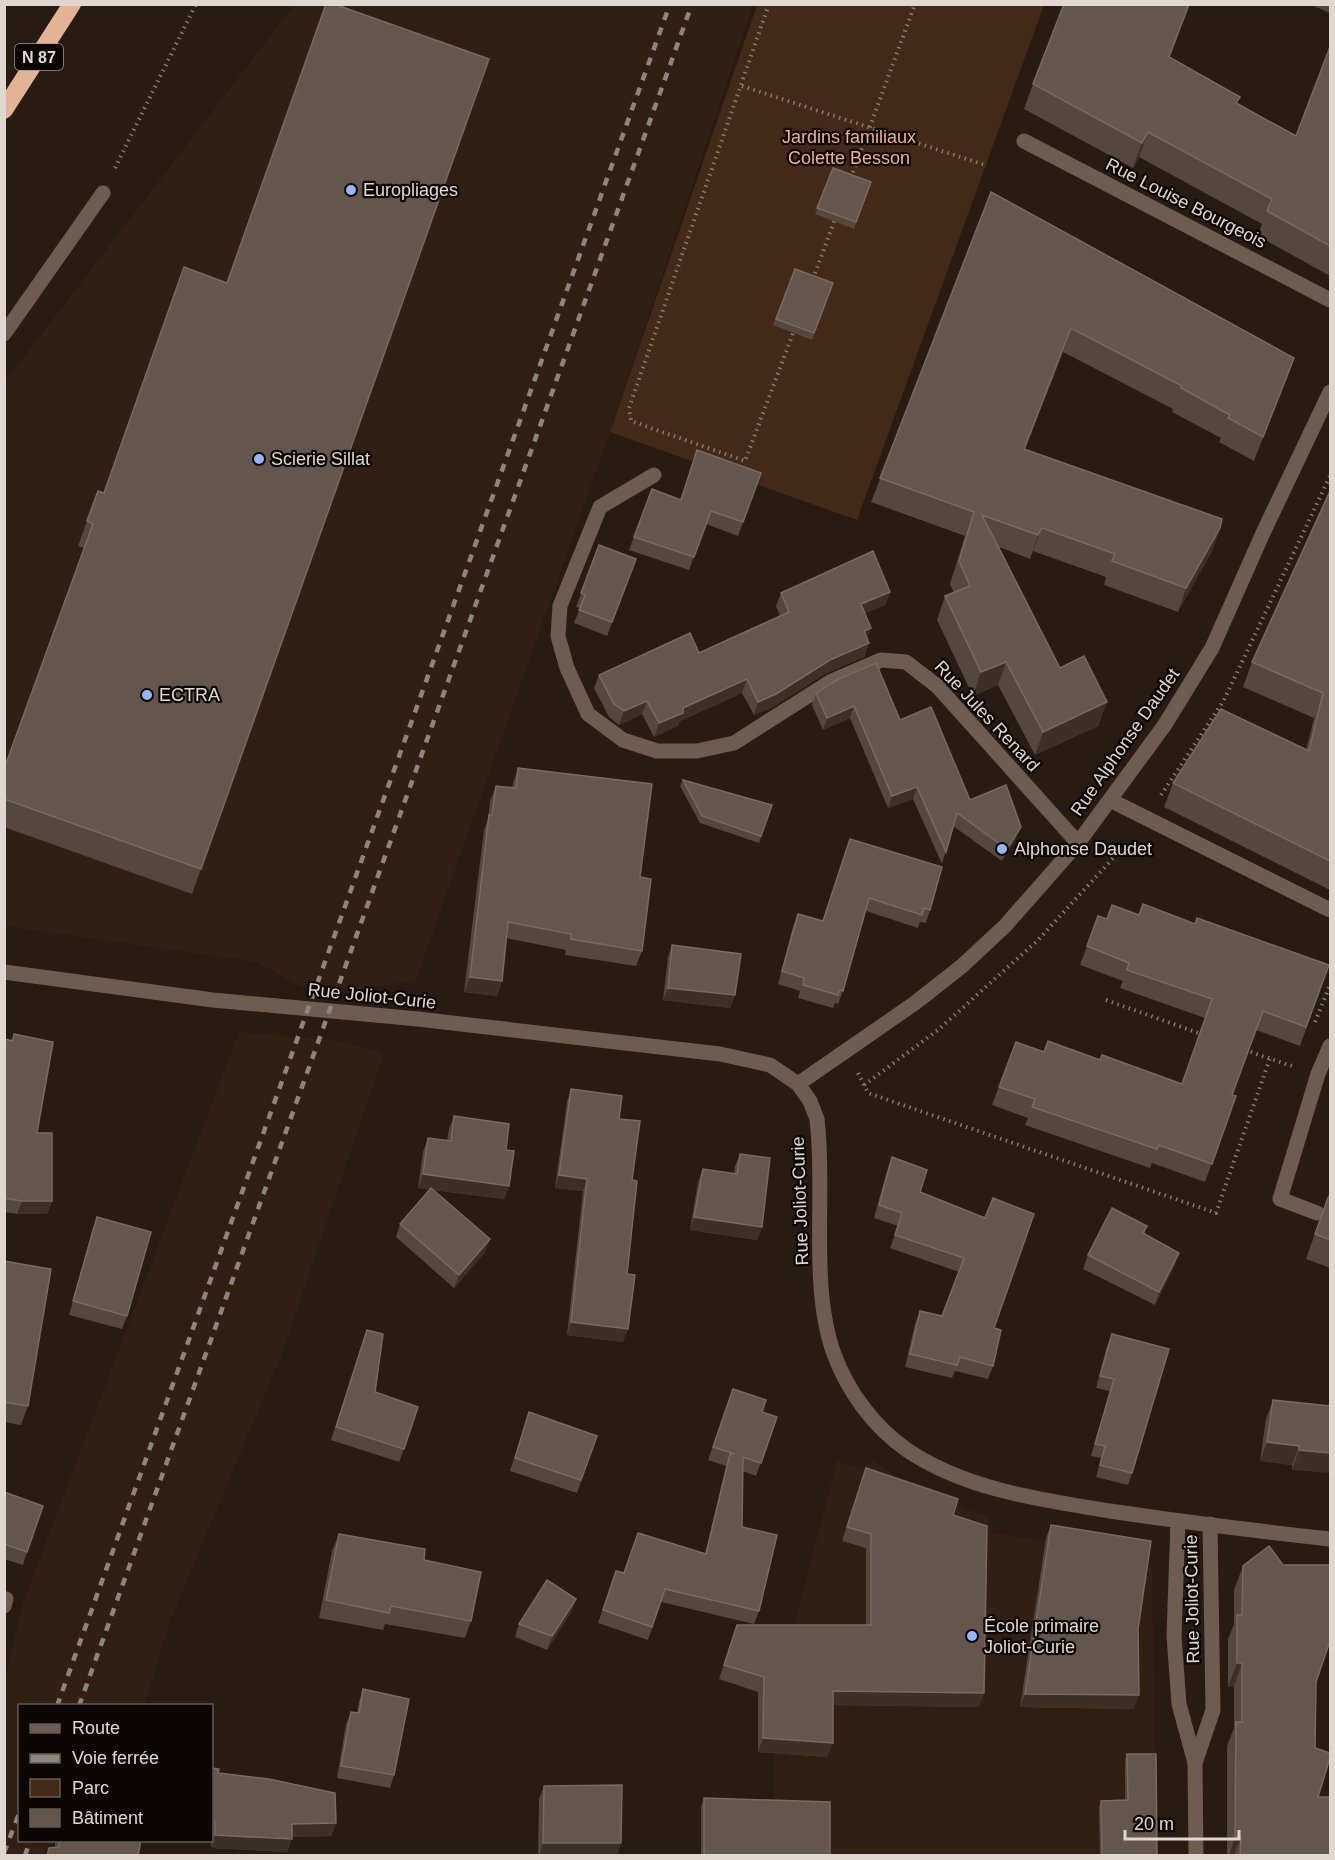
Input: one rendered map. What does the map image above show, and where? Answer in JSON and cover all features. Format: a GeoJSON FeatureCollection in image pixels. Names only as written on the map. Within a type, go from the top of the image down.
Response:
{"type":"FeatureCollection","features":[{"type":"Feature","properties":{"kind":"highway","name":"N 87"},"geometry":{"type":"LineString","coordinates":[[4,110],[72,4]]}},
{"type":"Feature","properties":{"kind":"street","name":"Rue Louise Bourgeois"},"geometry":{"type":"LineString","coordinates":[[1024,141],[1330,300]]}},
{"type":"Feature","properties":{"kind":"street"},"geometry":{"type":"LineString","coordinates":[[4,334],[103,193]]}},
{"type":"Feature","properties":{"kind":"street","name":"Rue Alphonse Daudet"},"geometry":{"type":"LineString","coordinates":[[798,1084],[848,1052],[962,966],[1005,926],[1078,843],[1164,726],[1212,648],[1263,533],[1330,392]]}},
{"type":"Feature","properties":{"kind":"street","name":"Rue Jules Renard"},"geometry":{"type":"LineString","coordinates":[[654,476],[600,507],[560,606],[558,636],[567,668],[588,714],[623,740],[657,751],[697,751],[734,743],[812,693],[850,673],[881,660],[906,662],[937,686],[1078,843]]}},
{"type":"Feature","properties":{"kind":"street"},"geometry":{"type":"LineString","coordinates":[[1110,800],[1330,910]]}},
{"type":"Feature","properties":{"kind":"street","name":"Rue Joliot-Curie"},"geometry":{"type":"LineString","coordinates":[[4,972],[213,1000],[417,1019],[720,1054],[770,1065],[798,1084],[810,1101],[817,1119],[824,1312],[834,1353],[848,1383],[863,1407],[907,1449],[951,1474],[1027,1496],[1178,1521],[1210,1524],[1213,1710],[1195,1762],[1196,1856]]}},
{"type":"Feature","properties":{"kind":"street"},"geometry":{"type":"LineString","coordinates":[[1317,1213],[1280,1199],[1318,1074],[1330,1046]]}},
{"type":"Feature","properties":{"kind":"street"},"geometry":{"type":"LineString","coordinates":[[1178,1521],[1174,1636],[1179,1704],[1195,1762]]}},
{"type":"Feature","properties":{"kind":"street"},"geometry":{"type":"LineString","coordinates":[[1210,1524],[1330,1539]]}},
{"type":"Feature","properties":{"kind":"path"},"geometry":{"type":"LineString","coordinates":[[103,193],[196,4]]}},
{"type":"Feature","properties":{"kind":"path"},"geometry":{"type":"LineString","coordinates":[[769,4],[629,408],[631,421],[745,461],[799,317]]}},
{"type":"Feature","properties":{"kind":"path"},"geometry":{"type":"LineString","coordinates":[[848,184],[915,4]]}},
{"type":"Feature","properties":{"kind":"path"},"geometry":{"type":"LineString","coordinates":[[742,86],[985,165]]}},
{"type":"Feature","properties":{"kind":"path"},"geometry":{"type":"LineString","coordinates":[[811,284],[836,218]]}},
{"type":"Feature","properties":{"kind":"path"},"geometry":{"type":"LineString","coordinates":[[864,1085],[938,1030],[1037,941],[1126,841],[1137,846]]}},
{"type":"Feature","properties":{"kind":"path"},"geometry":{"type":"LineString","coordinates":[[1106,1000],[1215,1039]]}},
{"type":"Feature","properties":{"kind":"path"},"geometry":{"type":"LineString","coordinates":[[1237,1047],[1318,1074]]}},
{"type":"Feature","properties":{"kind":"path"},"geometry":{"type":"LineString","coordinates":[[848,1052],[868,1093],[1216,1214],[1270,1058]]}},
{"type":"Feature","properties":{"kind":"shaded area"},"geometry":{"type":"Polygon","coordinates":[[[294,5],[753,5],[610,432],[416,980],[355,990],[301,987],[257,962],[5,926],[4,383],[294,5]]]}},
{"type":"Feature","properties":{"kind":"shaded area"},"geometry":{"type":"Polygon","coordinates":[[[239,1032],[339,1041],[384,1053],[284,1349],[170,1621],[145,1704],[18,1704],[18,1842],[51,1842],[46,1855],[5,1855],[5,1678],[22,1606],[239,1032]]]}},
{"type":"Feature","properties":{"kind":"shaded area","name":"École primaire Joliot-Curie"},"geometry":{"type":"Polygon","coordinates":[[[873,1460],[911,1488],[986,1516],[993,1533],[1139,1557],[1152,1569],[1156,1855],[774,1856],[774,1704],[837,1461],[862,1469],[873,1460]]]}},
{"type":"Feature","properties":{"kind":"green space","name":"Jardins familiaux Colette Besson"},"geometry":{"type":"Polygon","coordinates":[[[757,5],[1044,5],[857,520],[610,432],[757,5]]]}},
{"type":"Feature","properties":{"kind":"building"},"geometry":{"type":"Polygon","coordinates":[[[326,4],[334,4],[489,59],[201,869],[4,799],[4,769],[93,524],[87,521],[98,491],[104,493],[184,267],[227,283],[326,4]]]}},
{"type":"Feature","properties":{"kind":"building"},"geometry":{"type":"Polygon","coordinates":[[[1064,4],[1189,4],[1169,57],[1240,97],[1236,103],[1296,136],[1330,47],[1330,246],[1267,211],[1272,199],[1148,132],[1142,143],[1033,84],[1064,4]]]}},
{"type":"Feature","properties":{"kind":"building"},"geometry":{"type":"Polygon","coordinates":[[[833,168],[871,182],[856,222],[817,208],[833,168]]]}},
{"type":"Feature","properties":{"kind":"building"},"geometry":{"type":"Polygon","coordinates":[[[991,192],[1294,358],[1263,437],[1228,418],[1230,415],[1181,388],[1182,386],[1071,328],[1024,449],[1222,519],[1220,528],[1186,588],[1112,561],[1115,554],[1042,528],[1038,535],[982,515],[1060,668],[1084,656],[1107,702],[1043,732],[1006,662],[981,672],[945,596],[970,586],[959,561],[974,512],[880,478],[991,192]]]}},
{"type":"Feature","properties":{"kind":"building"},"geometry":{"type":"Polygon","coordinates":[[[795,269],[833,283],[814,333],[776,319],[795,269]]]}},
{"type":"Feature","properties":{"kind":"building"},"geometry":{"type":"Polygon","coordinates":[[[697,450],[761,473],[743,522],[711,511],[694,557],[634,537],[652,489],[681,500],[697,450]]]}},
{"type":"Feature","properties":{"kind":"building"},"geometry":{"type":"Polygon","coordinates":[[[1330,491],[1330,861],[1173,783],[1221,709],[1309,751],[1323,693],[1252,662],[1330,491]]]}},
{"type":"Feature","properties":{"kind":"building"},"geometry":{"type":"Polygon","coordinates":[[[599,545],[636,559],[612,622],[579,610],[585,595],[581,593],[599,545]]]}},
{"type":"Feature","properties":{"kind":"building"},"geometry":{"type":"Polygon","coordinates":[[[873,551],[890,592],[861,604],[871,628],[864,631],[869,643],[830,660],[776,694],[758,702],[747,679],[683,708],[683,713],[659,723],[647,701],[624,711],[614,704],[599,675],[690,633],[699,653],[789,612],[781,593],[873,551]]]}},
{"type":"Feature","properties":{"kind":"building"},"geometry":{"type":"Polygon","coordinates":[[[876,663],[900,720],[931,707],[970,800],[1006,785],[1021,827],[1007,849],[957,813],[946,852],[917,787],[892,796],[854,706],[827,718],[816,693],[839,679],[876,663]]]}},
{"type":"Feature","properties":{"kind":"building"},"geometry":{"type":"Polygon","coordinates":[[[518,768],[652,784],[640,877],[651,879],[642,951],[571,939],[571,934],[508,922],[502,981],[470,977],[489,815],[492,815],[496,786],[516,788],[518,768]]]}},
{"type":"Feature","properties":{"kind":"building"},"geometry":{"type":"Polygon","coordinates":[[[683,780],[772,805],[761,836],[702,816],[683,780]]]}},
{"type":"Feature","properties":{"kind":"building"},"geometry":{"type":"Polygon","coordinates":[[[850,839],[942,867],[930,910],[924,908],[922,915],[869,898],[843,991],[840,990],[838,995],[803,985],[804,978],[782,971],[798,914],[823,921],[850,839]]]}},
{"type":"Feature","properties":{"kind":"building"},"geometry":{"type":"Polygon","coordinates":[[[1143,904],[1195,924],[1197,918],[1329,965],[1306,1027],[1263,1011],[1232,1095],[1236,1096],[1212,1164],[1159,1145],[1157,1149],[1032,1107],[1035,1099],[999,1087],[1016,1042],[1044,1052],[1048,1041],[1100,1060],[1102,1055],[1182,1084],[1212,999],[1127,970],[1129,963],[1087,946],[1098,916],[1107,919],[1112,905],[1139,915],[1143,904]]]}},
{"type":"Feature","properties":{"kind":"building"},"geometry":{"type":"Polygon","coordinates":[[[672,945],[741,954],[735,995],[668,988],[672,945]]]}},
{"type":"Feature","properties":{"kind":"building"},"geometry":{"type":"Polygon","coordinates":[[[14,1034],[53,1042],[37,1133],[52,1133],[52,1201],[22,1201],[4,1198],[4,1039],[13,1041],[14,1034]]]}},
{"type":"Feature","properties":{"kind":"building"},"geometry":{"type":"Polygon","coordinates":[[[571,1089],[622,1096],[619,1119],[640,1121],[632,1180],[637,1181],[627,1274],[635,1275],[628,1329],[571,1322],[587,1179],[559,1175],[571,1089]]]}},
{"type":"Feature","properties":{"kind":"building"},"geometry":{"type":"Polygon","coordinates":[[[454,1116],[509,1124],[506,1150],[514,1151],[509,1186],[423,1174],[428,1138],[451,1141],[454,1116]]]}},
{"type":"Feature","properties":{"kind":"building"},"geometry":{"type":"Polygon","coordinates":[[[740,1154],[770,1158],[762,1227],[694,1217],[703,1169],[737,1174],[740,1154]]]}},
{"type":"Feature","properties":{"kind":"building"},"geometry":{"type":"Polygon","coordinates":[[[892,1157],[927,1170],[920,1192],[985,1218],[993,1198],[1034,1214],[994,1328],[1001,1330],[993,1366],[960,1357],[957,1365],[910,1354],[920,1311],[942,1316],[964,1258],[895,1235],[902,1213],[879,1205],[892,1157]]]}},
{"type":"Feature","properties":{"kind":"building"},"geometry":{"type":"Polygon","coordinates":[[[431,1188],[490,1239],[459,1275],[400,1224],[431,1188]]]}},
{"type":"Feature","properties":{"kind":"building"},"geometry":{"type":"Polygon","coordinates":[[[1330,1196],[1330,1240],[1315,1234],[1330,1196]]]}},
{"type":"Feature","properties":{"kind":"building"},"geometry":{"type":"Polygon","coordinates":[[[1112,1208],[1147,1226],[1143,1233],[1179,1253],[1159,1292],[1088,1255],[1112,1208]]]}},
{"type":"Feature","properties":{"kind":"building"},"geometry":{"type":"Polygon","coordinates":[[[97,1217],[151,1232],[127,1316],[73,1301],[97,1217]]]}},
{"type":"Feature","properties":{"kind":"building"},"geometry":{"type":"Polygon","coordinates":[[[4,1261],[51,1269],[28,1406],[4,1402],[4,1261]]]}},
{"type":"Feature","properties":{"kind":"building"},"geometry":{"type":"Polygon","coordinates":[[[367,1330],[383,1334],[375,1392],[418,1407],[404,1449],[336,1427],[367,1330]]]}},
{"type":"Feature","properties":{"kind":"building"},"geometry":{"type":"Polygon","coordinates":[[[1112,1334],[1169,1349],[1132,1473],[1100,1465],[1105,1446],[1095,1444],[1114,1379],[1100,1376],[1112,1334]]]}},
{"type":"Feature","properties":{"kind":"building"},"geometry":{"type":"Polygon","coordinates":[[[733,1389],[766,1400],[762,1412],[777,1417],[761,1463],[743,1457],[742,1527],[777,1535],[759,1611],[665,1589],[652,1627],[603,1610],[616,1571],[624,1573],[638,1533],[706,1554],[730,1454],[735,1454],[713,1447],[733,1389]]]}},
{"type":"Feature","properties":{"kind":"building"},"geometry":{"type":"Polygon","coordinates":[[[1273,1400],[1330,1406],[1330,1453],[1299,1450],[1299,1446],[1267,1442],[1273,1400]]]}},
{"type":"Feature","properties":{"kind":"building"},"geometry":{"type":"Polygon","coordinates":[[[529,1412],[597,1436],[581,1480],[515,1458],[529,1412]]]}},
{"type":"Feature","properties":{"kind":"building"},"geometry":{"type":"Polygon","coordinates":[[[866,1468],[958,1499],[953,1515],[987,1526],[984,1693],[833,1691],[833,1743],[763,1738],[764,1677],[724,1665],[737,1625],[871,1625],[871,1534],[847,1527],[866,1468]]]}},
{"type":"Feature","properties":{"kind":"building"},"geometry":{"type":"Polygon","coordinates":[[[4,1492],[43,1506],[27,1552],[4,1544],[4,1492]]]}},
{"type":"Feature","properties":{"kind":"building"},"geometry":{"type":"Polygon","coordinates":[[[1051,1525],[1151,1541],[1138,1629],[1139,1695],[1025,1694],[1051,1525]]]}},
{"type":"Feature","properties":{"kind":"building"},"geometry":{"type":"Polygon","coordinates":[[[339,1534],[425,1549],[424,1560],[481,1572],[471,1621],[391,1606],[389,1613],[326,1600],[339,1534]]]}},
{"type":"Feature","properties":{"kind":"building"},"geometry":{"type":"Polygon","coordinates":[[[1269,1546],[1283,1565],[1330,1565],[1330,1641],[1316,1682],[1315,1748],[1330,1753],[1318,1797],[1330,1797],[1330,1856],[1240,1856],[1241,1837],[1235,1837],[1236,1722],[1242,1722],[1242,1663],[1237,1663],[1237,1615],[1242,1615],[1243,1566],[1269,1546]]]}},
{"type":"Feature","properties":{"kind":"building"},"geometry":{"type":"Polygon","coordinates":[[[547,1580],[576,1599],[552,1636],[519,1624],[547,1580]]]}},
{"type":"Feature","properties":{"kind":"building"},"geometry":{"type":"Polygon","coordinates":[[[363,1689],[409,1699],[394,1775],[341,1766],[351,1712],[359,1713],[363,1689]]]}},
{"type":"Feature","properties":{"kind":"building"},"geometry":{"type":"Polygon","coordinates":[[[1127,1754],[1156,1754],[1157,1856],[1102,1856],[1101,1801],[1128,1800],[1127,1754]]]}},
{"type":"Feature","properties":{"kind":"building"},"geometry":{"type":"Polygon","coordinates":[[[213,1768],[219,1769],[218,1773],[269,1779],[335,1793],[336,1823],[292,1824],[292,1839],[215,1835],[215,1822],[213,1821],[213,1768]]]}},
{"type":"Feature","properties":{"kind":"building"},"geometry":{"type":"Polygon","coordinates":[[[622,1785],[621,1843],[543,1843],[544,1786],[622,1785]]]}},
{"type":"Feature","properties":{"kind":"building"},"geometry":{"type":"Polygon","coordinates":[[[704,1798],[830,1802],[830,1856],[704,1856],[704,1798]]]}},
{"type":"Feature","properties":{"kind":"building"},"geometry":{"type":"Polygon","coordinates":[[[59,1842],[141,1842],[138,1856],[47,1856],[49,1848],[59,1847],[59,1842]]]}},
{"type":"Feature","properties":{"kind":"railway"},"geometry":{"type":"LineString","coordinates":[[58,1704],[670,4]]}},
{"type":"Feature","properties":{"kind":"railway"},"geometry":{"type":"LineString","coordinates":[[80,1704],[692,4]]}},
{"type":"Feature","properties":{"kind":"railway"},"geometry":{"type":"LineString","coordinates":[[4,1853],[18,1816]]}},
{"type":"Feature","properties":{"kind":"railway"},"geometry":{"type":"LineString","coordinates":[[25,1856],[29,1842]]}},
{"type":"Feature","properties":{"kind":"place","name":"Europliages"},"geometry":{"type":"Point","coordinates":[351,190]}},
{"type":"Feature","properties":{"kind":"place","name":"Scierie Sillat"},"geometry":{"type":"Point","coordinates":[259,459]}},
{"type":"Feature","properties":{"kind":"place","name":"ECTRA"},"geometry":{"type":"Point","coordinates":[147,695]}},
{"type":"Feature","properties":{"kind":"place","name":"Alphonse Daudet"},"geometry":{"type":"Point","coordinates":[1002,849]}},
{"type":"Feature","properties":{"kind":"place","name":"École primaire Joliot-Curie"},"geometry":{"type":"Point","coordinates":[972,1636]}}]}
